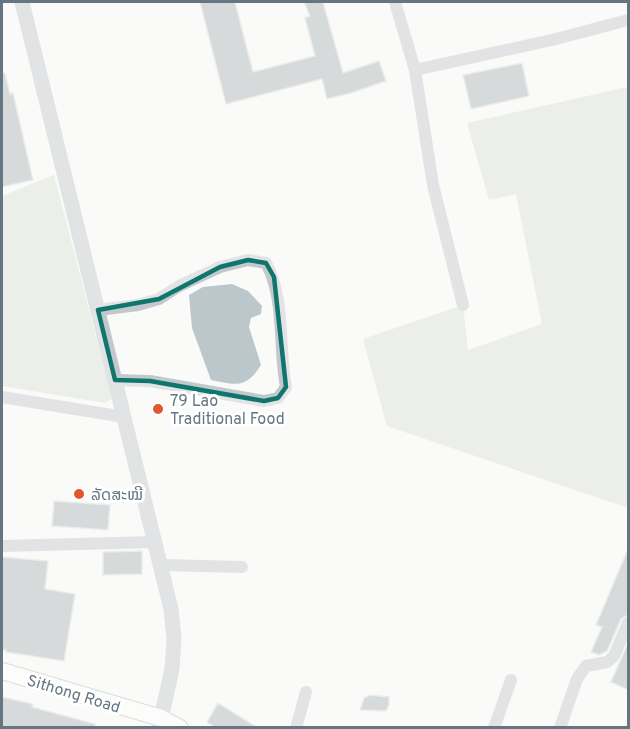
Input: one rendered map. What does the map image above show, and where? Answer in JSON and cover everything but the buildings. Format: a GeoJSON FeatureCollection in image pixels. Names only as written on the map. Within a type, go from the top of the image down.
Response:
{"type":"FeatureCollection","features":[{"type":"Feature","properties":{"kind":"main road","name":"Sithong Road"},"geometry":{"type":"LineString","coordinates":[[2,671],[180,728]]}},
{"type":"Feature","properties":{"kind":"street"},"geometry":{"type":"LineString","coordinates":[[22,2],[171,609],[174,638],[172,669],[160,723]]}},
{"type":"Feature","properties":{"kind":"street"},"geometry":{"type":"LineString","coordinates":[[395,2],[415,70],[433,185],[463,305]]}},
{"type":"Feature","properties":{"kind":"street"},"geometry":{"type":"LineString","coordinates":[[415,70],[552,40],[628,20]]}},
{"type":"Feature","properties":{"kind":"street"},"geometry":{"type":"LineString","coordinates":[[98,310],[138,305],[159,299],[179,286],[220,267],[248,260],[266,263],[274,277],[279,308],[282,367],[286,387],[278,398],[264,400],[150,381],[115,380]]}},
{"type":"Feature","properties":{"kind":"street"},"geometry":{"type":"LineString","coordinates":[[2,397],[124,417]]}},
{"type":"Feature","properties":{"kind":"street"},"geometry":{"type":"LineString","coordinates":[[2,546],[154,542]]}},
{"type":"Feature","properties":{"kind":"street"},"geometry":{"type":"LineString","coordinates":[[162,565],[242,567]]}},
{"type":"Feature","properties":{"kind":"street"},"geometry":{"type":"LineString","coordinates":[[560,728],[577,680],[586,666],[607,662],[614,657],[628,623]]}},
{"type":"Feature","properties":{"kind":"street"},"geometry":{"type":"LineString","coordinates":[[494,728],[512,680]]}},
{"type":"Feature","properties":{"kind":"street"},"geometry":{"type":"LineString","coordinates":[[296,728],[306,692]]}},
{"type":"Feature","properties":{"kind":"highlighted area"},"geometry":{"type":"Polygon","coordinates":[[[248,260],[266,263],[274,277],[286,387],[278,398],[264,401],[150,381],[115,380],[98,310],[159,299],[220,267],[248,260]]]}},
{"type":"Feature","properties":{"kind":"shaded area"},"geometry":{"type":"Polygon","coordinates":[[[628,87],[628,508],[387,426],[363,339],[463,305],[468,350],[542,324],[516,194],[489,200],[467,123],[628,87]]]}},
{"type":"Feature","properties":{"kind":"shaded area"},"geometry":{"type":"Polygon","coordinates":[[[54,175],[112,399],[105,403],[2,386],[2,196],[54,175]]]}},
{"type":"Feature","properties":{"kind":"shaded area"},"geometry":{"type":"Polygon","coordinates":[[[232,284],[248,291],[262,306],[261,314],[251,318],[249,327],[261,365],[256,373],[245,382],[234,384],[211,380],[192,328],[189,295],[203,287],[232,284]]]}},
{"type":"Feature","properties":{"kind":"place","name":"79 Lao Traditional Food"},"geometry":{"type":"Point","coordinates":[158,409]}},
{"type":"Feature","properties":{"kind":"place","name":"ລັດສະໝີ"},"geometry":{"type":"Point","coordinates":[79,494]}}]}
